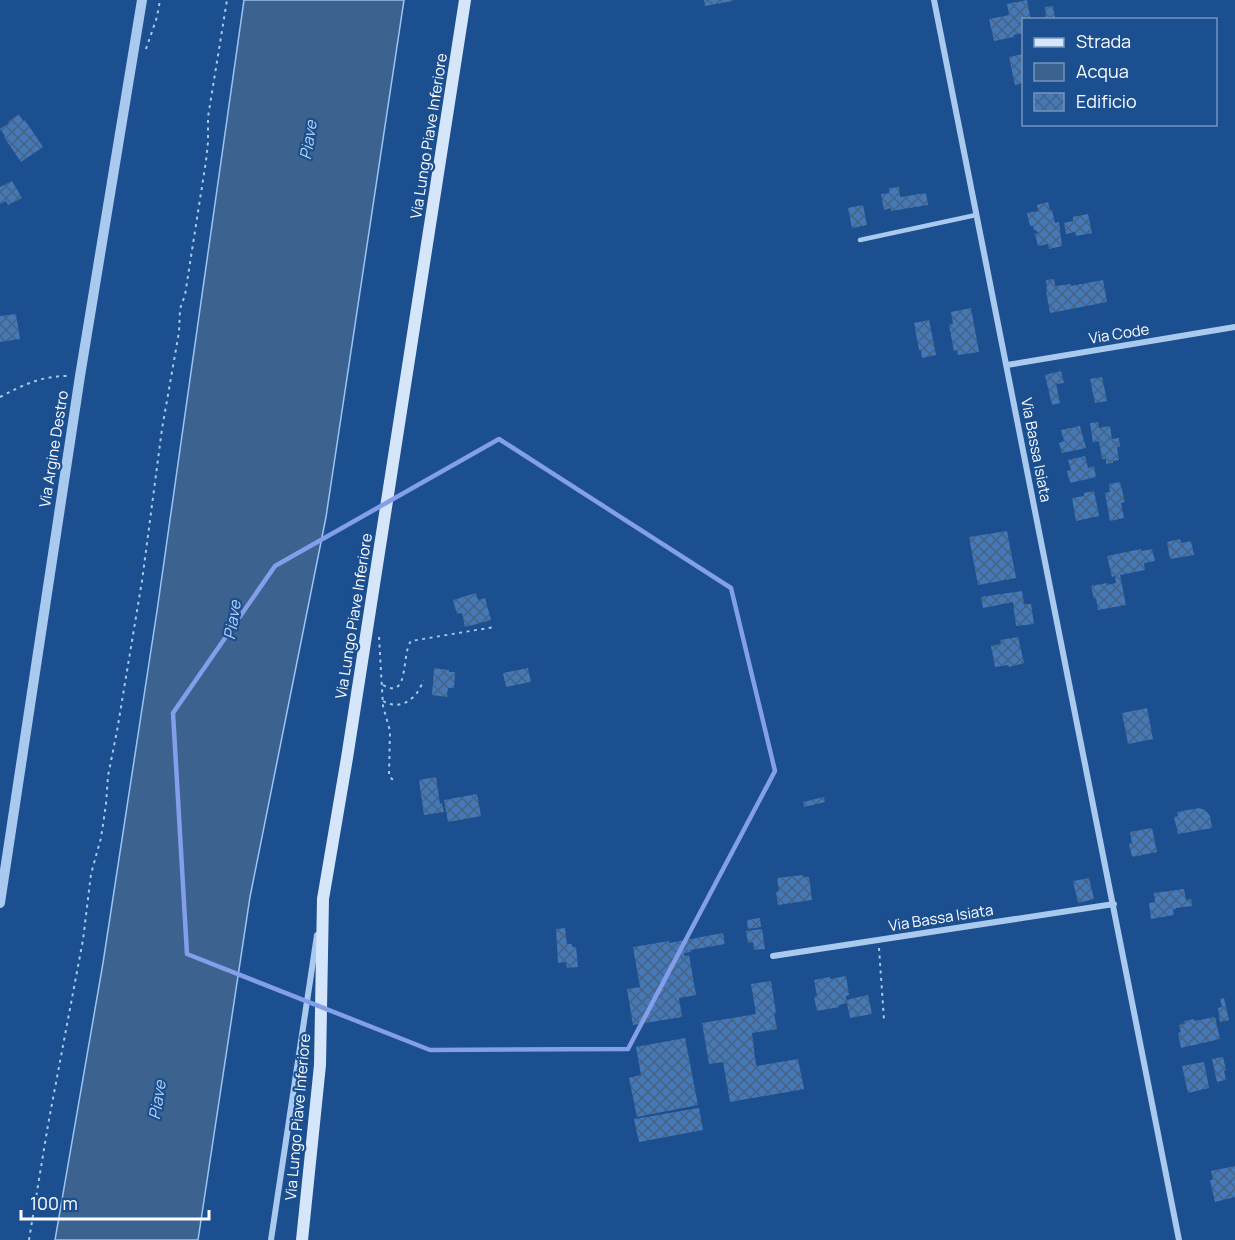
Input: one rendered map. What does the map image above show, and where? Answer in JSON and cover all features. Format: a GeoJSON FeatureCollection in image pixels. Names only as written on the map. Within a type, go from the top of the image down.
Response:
{"type":"FeatureCollection","features":[{"type":"Feature","properties":{"kind":"main road","name":"Via Lungo Piave Inferiore"},"geometry":{"type":"LineString","coordinates":[[302,1240],[320,1065],[323,899],[465,0]]}},
{"type":"Feature","properties":{"kind":"street","name":"Via Argine Destro"},"geometry":{"type":"LineString","coordinates":[[0,903],[80,375],[142,0]]}},
{"type":"Feature","properties":{"kind":"street","name":"Via Bassa Isiata"},"geometry":{"type":"LineString","coordinates":[[934,0],[1179,1240]]}},
{"type":"Feature","properties":{"kind":"street","name":"Via Code"},"geometry":{"type":"LineString","coordinates":[[1007,364],[1235,327]]}},
{"type":"Feature","properties":{"kind":"street"},"geometry":{"type":"LineString","coordinates":[[271,1240],[323,899]]}},
{"type":"Feature","properties":{"kind":"street","name":"Via Bassa Isiata"},"geometry":{"type":"LineString","coordinates":[[773,956],[1114,904]]}},
{"type":"Feature","properties":{"kind":"lane"},"geometry":{"type":"LineString","coordinates":[[860,240],[976,215]]}},
{"type":"Feature","properties":{"kind":"path"},"geometry":{"type":"LineString","coordinates":[[146,52],[160,0]]}},
{"type":"Feature","properties":{"kind":"path"},"geometry":{"type":"LineString","coordinates":[[29,1240],[83,940],[92,874],[101,838],[108,776],[142,581],[159,450],[179,332],[180,309],[185,295],[206,161],[208,117],[227,0]]}},
{"type":"Feature","properties":{"kind":"path"},"geometry":{"type":"LineString","coordinates":[[0,397],[32,381],[53,376],[80,375]]}},
{"type":"Feature","properties":{"kind":"path"},"geometry":{"type":"LineString","coordinates":[[383,685],[390,689],[396,688],[403,679],[407,646],[411,641],[494,627]]}},
{"type":"Feature","properties":{"kind":"path"},"geometry":{"type":"LineString","coordinates":[[379,630],[383,706],[390,731],[389,776],[397,780]]}},
{"type":"Feature","properties":{"kind":"path"},"geometry":{"type":"LineString","coordinates":[[383,701],[397,704],[411,700],[421,688],[423,680]]}},
{"type":"Feature","properties":{"kind":"path"},"geometry":{"type":"LineString","coordinates":[[880,940],[878,950],[884,1020]]}},
{"type":"Feature","properties":{"kind":"highlighted area"},"geometry":{"type":"Polygon","coordinates":[[[499,439],[731,588],[775,771],[628,1049],[430,1050],[187,954],[173,713],[275,566],[499,439]]]}},
{"type":"Feature","properties":{"kind":"water","name":"Piave"},"geometry":{"type":"Polygon","coordinates":[[[244,0],[404,0],[326,517],[250,897],[198,1240],[55,1240],[103,963],[157,611],[244,0]]]}},
{"type":"Feature","properties":{"kind":"building"},"geometry":{"type":"Polygon","coordinates":[[[704,0],[733,0],[733,1],[705,6],[704,0]]]}},
{"type":"Feature","properties":{"kind":"building"},"geometry":{"type":"Polygon","coordinates":[[[1027,0],[1031,18],[1022,18],[1022,33],[994,41],[989,19],[1009,15],[1007,4],[1027,0]]]}},
{"type":"Feature","properties":{"kind":"building"},"geometry":{"type":"Polygon","coordinates":[[[1053,6],[1055,18],[1046,18],[1045,7],[1053,6]]]}},
{"type":"Feature","properties":{"kind":"building"},"geometry":{"type":"Polygon","coordinates":[[[1022,54],[1022,83],[1015,85],[1009,57],[1022,54]]]}},
{"type":"Feature","properties":{"kind":"building"},"geometry":{"type":"Polygon","coordinates":[[[19,114],[43,147],[21,162],[0,129],[19,114]]]}},
{"type":"Feature","properties":{"kind":"building"},"geometry":{"type":"Polygon","coordinates":[[[12,181],[22,198],[8,205],[6,201],[0,204],[0,187],[12,181]]]}},
{"type":"Feature","properties":{"kind":"building"},"geometry":{"type":"Polygon","coordinates":[[[899,187],[900,197],[926,193],[928,205],[884,210],[881,194],[889,193],[889,188],[899,187]]]}},
{"type":"Feature","properties":{"kind":"building"},"geometry":{"type":"Polygon","coordinates":[[[1048,202],[1055,223],[1059,222],[1062,246],[1049,249],[1048,244],[1038,246],[1035,234],[1038,233],[1033,226],[1030,226],[1027,213],[1038,211],[1037,205],[1048,202]]]}},
{"type":"Feature","properties":{"kind":"building"},"geometry":{"type":"Polygon","coordinates":[[[863,205],[867,225],[852,228],[848,208],[863,205]]]}},
{"type":"Feature","properties":{"kind":"building"},"geometry":{"type":"Polygon","coordinates":[[[1088,214],[1092,233],[1076,236],[1075,232],[1066,234],[1064,223],[1073,221],[1073,217],[1088,214]]]}},
{"type":"Feature","properties":{"kind":"building"},"geometry":{"type":"Polygon","coordinates":[[[1054,279],[1055,286],[1071,284],[1071,286],[1103,280],[1107,302],[1050,313],[1046,280],[1054,279]]]}},
{"type":"Feature","properties":{"kind":"building"},"geometry":{"type":"Polygon","coordinates":[[[971,308],[979,352],[958,355],[957,350],[954,351],[949,325],[953,324],[951,312],[971,308]]]}},
{"type":"Feature","properties":{"kind":"building"},"geometry":{"type":"Polygon","coordinates":[[[16,314],[20,339],[0,342],[0,316],[16,314]]]}},
{"type":"Feature","properties":{"kind":"building"},"geometry":{"type":"Polygon","coordinates":[[[929,320],[936,355],[922,358],[914,323],[929,320]]]}},
{"type":"Feature","properties":{"kind":"building"},"geometry":{"type":"Polygon","coordinates":[[[1061,371],[1064,383],[1056,384],[1060,403],[1052,405],[1045,375],[1061,371]]]}},
{"type":"Feature","properties":{"kind":"building"},"geometry":{"type":"Polygon","coordinates":[[[1102,377],[1107,401],[1095,403],[1090,379],[1102,377]]]}},
{"type":"Feature","properties":{"kind":"building"},"geometry":{"type":"Polygon","coordinates":[[[1098,422],[1099,428],[1110,426],[1112,439],[1119,438],[1120,447],[1117,447],[1119,460],[1113,463],[1106,464],[1106,459],[1102,459],[1099,441],[1093,442],[1090,423],[1098,422]]]}},
{"type":"Feature","properties":{"kind":"building"},"geometry":{"type":"Polygon","coordinates":[[[1080,426],[1086,448],[1062,453],[1059,443],[1064,441],[1061,430],[1080,426]]]}},
{"type":"Feature","properties":{"kind":"building"},"geometry":{"type":"Polygon","coordinates":[[[1085,456],[1088,468],[1094,466],[1096,477],[1070,483],[1067,471],[1071,470],[1068,460],[1085,456]]]}},
{"type":"Feature","properties":{"kind":"building"},"geometry":{"type":"Polygon","coordinates":[[[1120,482],[1125,502],[1121,503],[1124,518],[1110,521],[1105,493],[1110,492],[1109,484],[1120,482]]]}},
{"type":"Feature","properties":{"kind":"building"},"geometry":{"type":"Polygon","coordinates":[[[1094,491],[1099,516],[1076,521],[1072,498],[1094,491]]]}},
{"type":"Feature","properties":{"kind":"building"},"geometry":{"type":"Polygon","coordinates":[[[1007,531],[1016,578],[978,585],[969,537],[1007,531]]]}},
{"type":"Feature","properties":{"kind":"building"},"geometry":{"type":"Polygon","coordinates":[[[1180,539],[1181,543],[1191,541],[1194,555],[1170,559],[1167,542],[1180,539]]]}},
{"type":"Feature","properties":{"kind":"building"},"geometry":{"type":"Polygon","coordinates":[[[1141,549],[1142,551],[1152,549],[1155,561],[1144,563],[1145,570],[1120,575],[1126,605],[1098,610],[1091,586],[1116,583],[1115,576],[1112,577],[1107,556],[1141,549]]]}},
{"type":"Feature","properties":{"kind":"building"},"geometry":{"type":"Polygon","coordinates":[[[1022,591],[1024,604],[1031,604],[1034,624],[1016,626],[1013,602],[983,608],[981,597],[1022,591]]]}},
{"type":"Feature","properties":{"kind":"building"},"geometry":{"type":"Polygon","coordinates":[[[476,593],[478,600],[485,598],[491,620],[465,627],[462,613],[457,614],[453,600],[476,593]]]}},
{"type":"Feature","properties":{"kind":"building"},"geometry":{"type":"Polygon","coordinates":[[[1018,637],[1024,663],[1009,667],[1008,665],[995,667],[991,646],[1001,644],[1000,640],[1018,637]]]}},
{"type":"Feature","properties":{"kind":"building"},"geometry":{"type":"Polygon","coordinates":[[[434,668],[455,672],[454,688],[448,688],[447,697],[432,695],[434,668]]]}},
{"type":"Feature","properties":{"kind":"building"},"geometry":{"type":"Polygon","coordinates":[[[528,668],[531,682],[506,687],[503,673],[528,668]]]}},
{"type":"Feature","properties":{"kind":"building"},"geometry":{"type":"Polygon","coordinates":[[[1147,708],[1153,739],[1128,744],[1122,713],[1147,708]]]}},
{"type":"Feature","properties":{"kind":"building"},"geometry":{"type":"Polygon","coordinates":[[[436,777],[440,804],[442,803],[444,812],[424,815],[419,780],[436,777]]]}},
{"type":"Feature","properties":{"kind":"building"},"geometry":{"type":"Polygon","coordinates":[[[477,794],[481,816],[448,822],[444,800],[477,794]]]}},
{"type":"Feature","properties":{"kind":"building"},"geometry":{"type":"Polygon","coordinates":[[[824,797],[825,802],[804,807],[803,802],[824,797]]]}},
{"type":"Feature","properties":{"kind":"building"},"geometry":{"type":"Polygon","coordinates":[[[1199,808],[1205,810],[1210,816],[1212,828],[1178,834],[1174,817],[1178,816],[1177,812],[1199,808]]]}},
{"type":"Feature","properties":{"kind":"building"},"geometry":{"type":"Polygon","coordinates":[[[1152,828],[1157,852],[1132,857],[1129,844],[1132,843],[1130,832],[1152,828]]]}},
{"type":"Feature","properties":{"kind":"building"},"geometry":{"type":"Polygon","coordinates":[[[803,875],[803,877],[809,877],[812,900],[778,905],[777,878],[803,875]]]}},
{"type":"Feature","properties":{"kind":"building"},"geometry":{"type":"Polygon","coordinates":[[[1089,878],[1094,899],[1078,903],[1073,881],[1089,878]]]}},
{"type":"Feature","properties":{"kind":"building"},"geometry":{"type":"Polygon","coordinates":[[[1184,889],[1186,900],[1191,899],[1192,906],[1176,908],[1173,910],[1174,915],[1151,919],[1149,903],[1155,902],[1154,893],[1184,889]]]}},
{"type":"Feature","properties":{"kind":"building"},"geometry":{"type":"Polygon","coordinates":[[[760,918],[761,927],[748,929],[747,920],[760,918]]]}},
{"type":"Feature","properties":{"kind":"building"},"geometry":{"type":"Polygon","coordinates":[[[565,928],[567,944],[576,947],[578,967],[567,968],[566,962],[558,963],[556,929],[565,928]]]}},
{"type":"Feature","properties":{"kind":"building"},"geometry":{"type":"Polygon","coordinates":[[[762,929],[765,949],[754,950],[753,942],[748,943],[746,931],[762,929]]]}},
{"type":"Feature","properties":{"kind":"building"},"geometry":{"type":"Polygon","coordinates":[[[723,933],[725,944],[684,953],[684,956],[689,955],[696,995],[679,998],[682,1017],[633,1025],[627,989],[640,987],[633,947],[723,933]]]}},
{"type":"Feature","properties":{"kind":"building"},"geometry":{"type":"Polygon","coordinates":[[[846,976],[849,995],[846,996],[846,1000],[868,995],[872,1014],[850,1018],[847,1003],[839,1007],[817,1011],[814,980],[846,976]]]}},
{"type":"Feature","properties":{"kind":"building"},"geometry":{"type":"Polygon","coordinates":[[[771,981],[777,1029],[752,1033],[756,1066],[798,1059],[804,1089],[730,1102],[723,1062],[709,1064],[702,1023],[756,1014],[751,984],[771,981]]]}},
{"type":"Feature","properties":{"kind":"building"},"geometry":{"type":"Polygon","coordinates":[[[1224,998],[1229,1020],[1220,1022],[1218,1008],[1222,1007],[1220,999],[1224,998]]]}},
{"type":"Feature","properties":{"kind":"building"},"geometry":{"type":"Polygon","coordinates":[[[1215,1017],[1220,1039],[1181,1048],[1179,1025],[1185,1023],[1184,1021],[1215,1017]]]}},
{"type":"Feature","properties":{"kind":"building"},"geometry":{"type":"Polygon","coordinates":[[[685,1038],[698,1105],[637,1117],[629,1078],[641,1075],[636,1047],[685,1038]]]}},
{"type":"Feature","properties":{"kind":"building"},"geometry":{"type":"Polygon","coordinates":[[[1223,1057],[1226,1080],[1217,1082],[1212,1059],[1223,1057]]]}},
{"type":"Feature","properties":{"kind":"building"},"geometry":{"type":"Polygon","coordinates":[[[1204,1062],[1209,1088],[1188,1093],[1182,1066],[1204,1062]]]}},
{"type":"Feature","properties":{"kind":"building"},"geometry":{"type":"Polygon","coordinates":[[[699,1108],[703,1130],[639,1142],[634,1119],[699,1108]]]}},
{"type":"Feature","properties":{"kind":"building"},"geometry":{"type":"Polygon","coordinates":[[[1235,1166],[1235,1197],[1215,1202],[1210,1180],[1213,1180],[1211,1171],[1235,1166]]]}}]}
